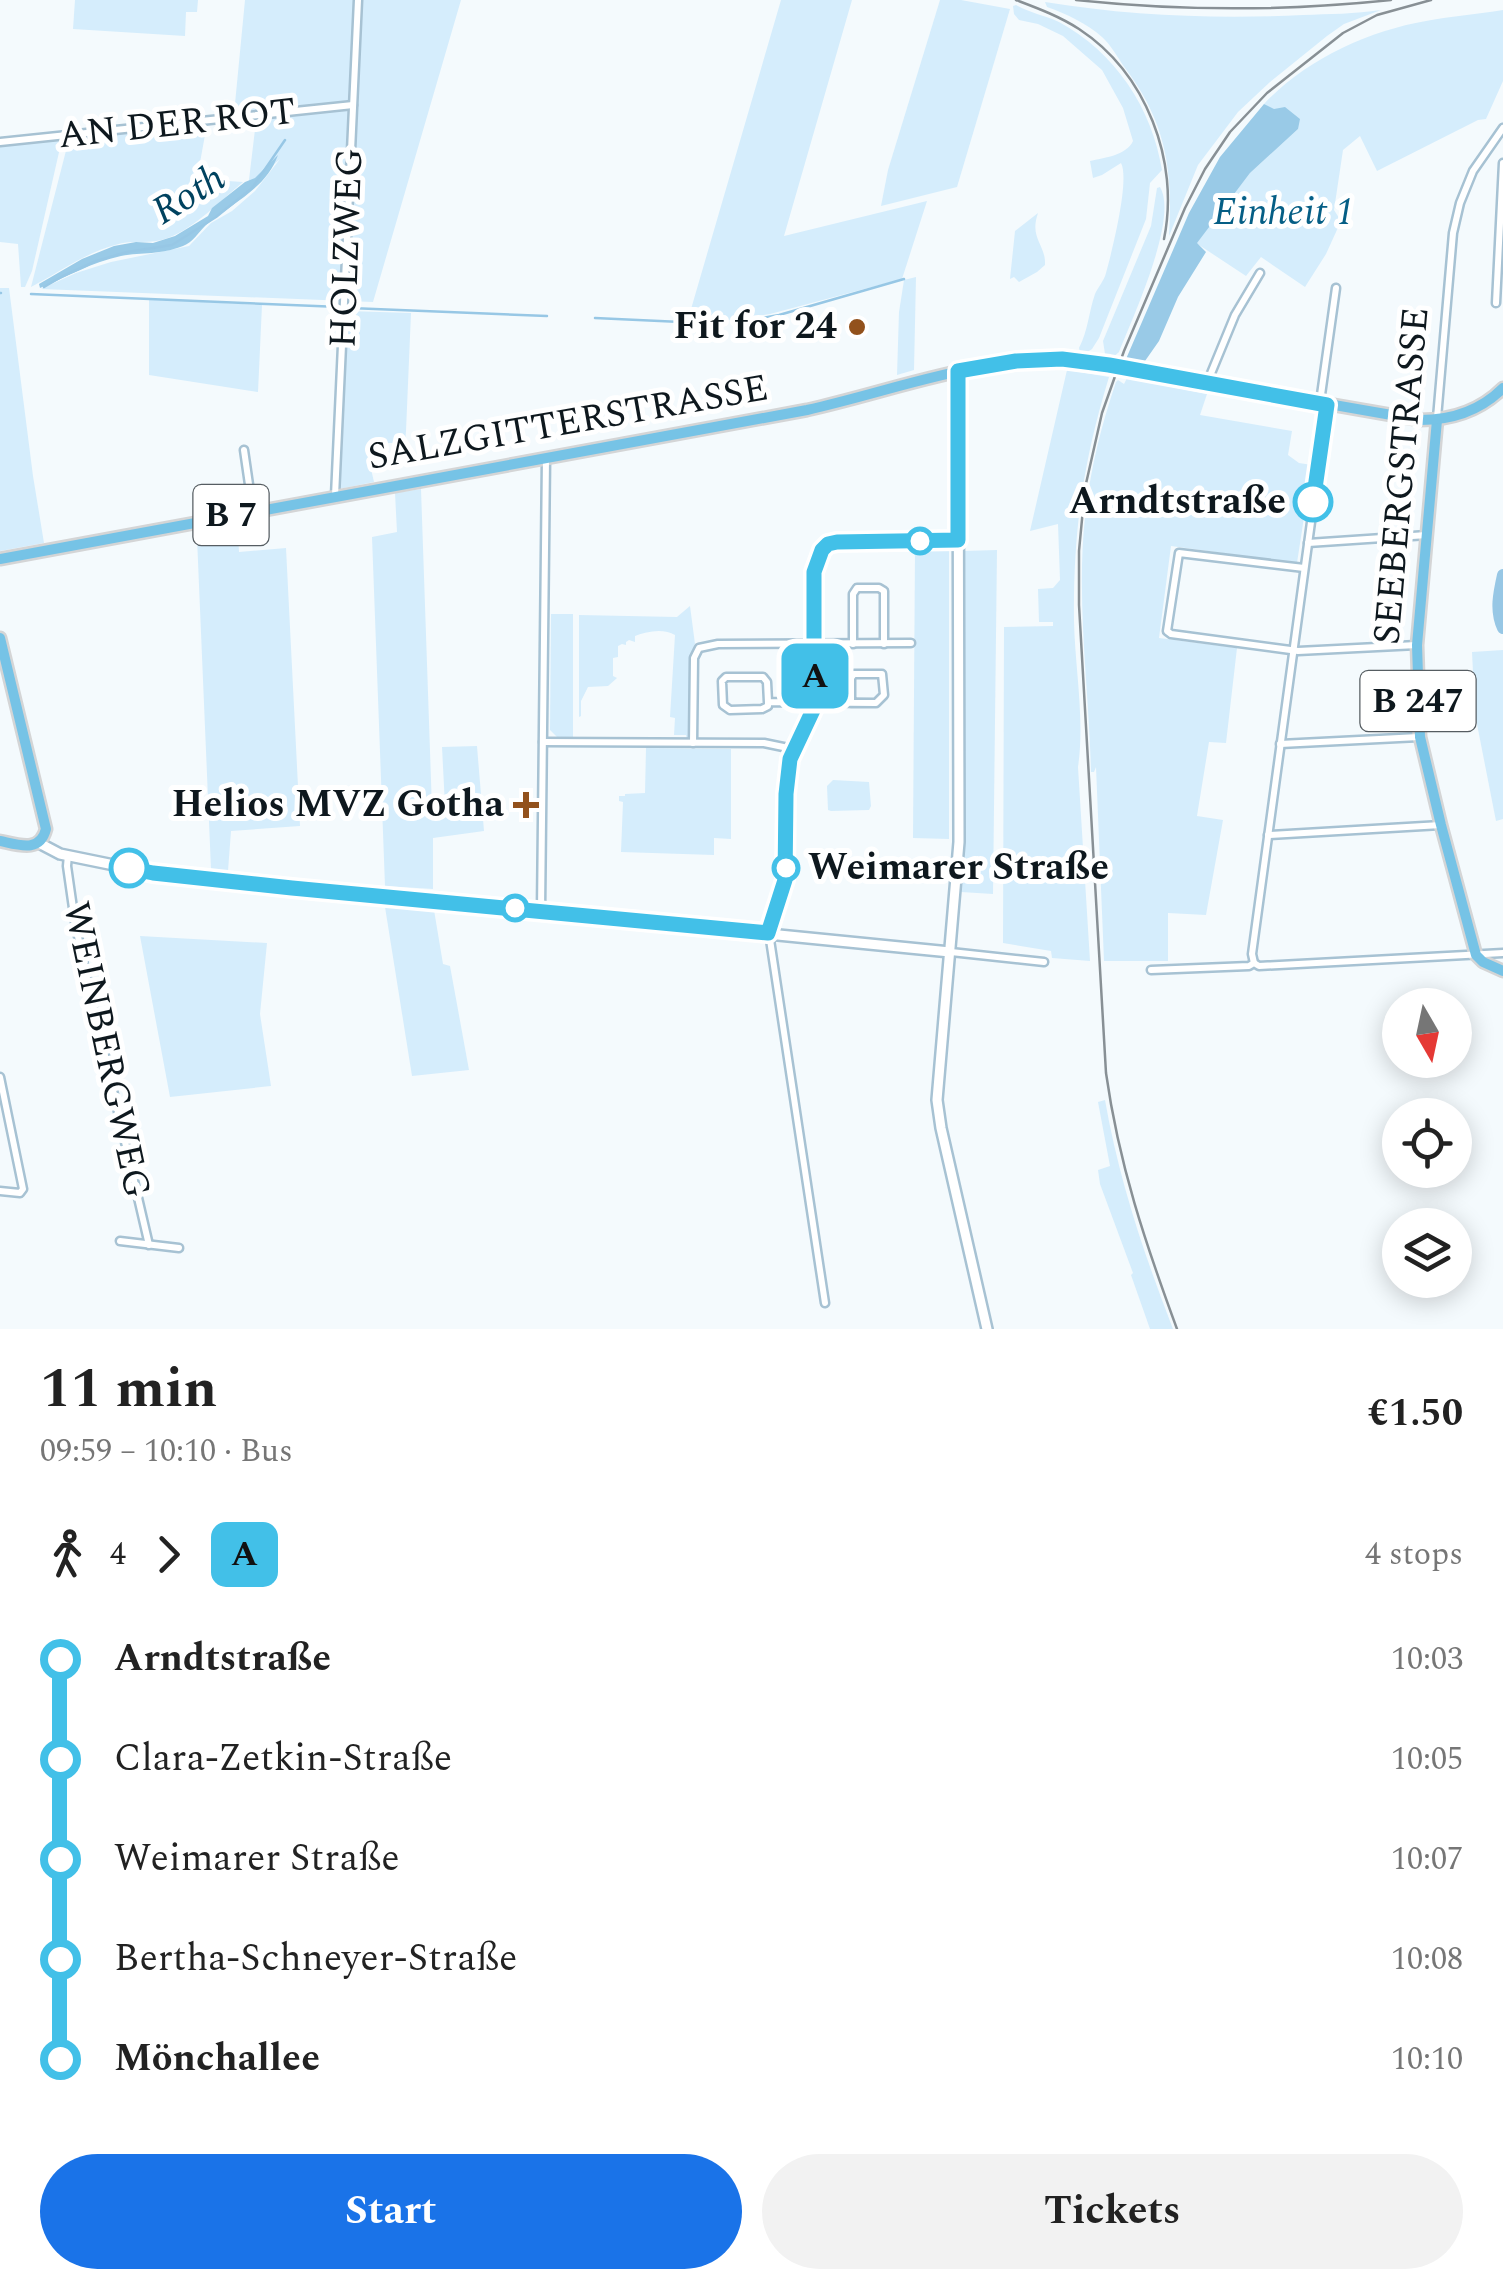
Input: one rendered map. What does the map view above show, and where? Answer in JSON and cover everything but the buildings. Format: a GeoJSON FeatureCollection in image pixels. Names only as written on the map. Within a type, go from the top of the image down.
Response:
{"type":"FeatureCollection","features":[{"type":"Feature","properties":{"kind":"main road","name":"SALZGITTERSTRASSE"},"geometry":{"type":"LineString","coordinates":[[0,559],[818,407],[997,364],[1048,359],[1094,363],[1207,383]]}},
{"type":"Feature","properties":{"kind":"main road","name":"B 7"},"geometry":{"type":"LineString","coordinates":[[1207,383],[1403,419],[1437,420],[1476,409],[1503,388]]}},
{"type":"Feature","properties":{"kind":"main road","name":"SEEBERGSTRASSE"},"geometry":{"type":"LineString","coordinates":[[1437,420],[1416,644],[1420,737],[1476,956]]}},
{"type":"Feature","properties":{"kind":"main road"},"geometry":{"type":"LineString","coordinates":[[0,638],[46,829],[38,843],[27,846],[0,840]]}},
{"type":"Feature","properties":{"kind":"main road"},"geometry":{"type":"LineString","coordinates":[[1476,956],[1503,971]]}},
{"type":"Feature","properties":{"kind":"street","name":"HOLZWEG"},"geometry":{"type":"LineString","coordinates":[[335,496],[358,0]]}},
{"type":"Feature","properties":{"kind":"street","name":"AN DER ROT"},"geometry":{"type":"LineString","coordinates":[[0,142],[353,105]]}},
{"type":"Feature","properties":{"kind":"street","name":"SEEBERGSTRASSE"},"geometry":{"type":"LineString","coordinates":[[1437,420],[1452,233],[1473,171],[1503,128]]}},
{"type":"Feature","properties":{"kind":"street"},"geometry":{"type":"LineString","coordinates":[[1496,302],[1503,163]]}},
{"type":"Feature","properties":{"kind":"street"},"geometry":{"type":"LineString","coordinates":[[1207,383],[1235,314],[1260,273]]}},
{"type":"Feature","properties":{"kind":"street"},"geometry":{"type":"LineString","coordinates":[[1336,288],[1308,543],[1252,954],[1254,962],[1259,966],[1503,954]]}},
{"type":"Feature","properties":{"kind":"street"},"geometry":{"type":"LineString","coordinates":[[958,371],[959,842],[937,1100],[986,1329]]}},
{"type":"Feature","properties":{"kind":"street"},"geometry":{"type":"LineString","coordinates":[[244,450],[252,512]]}},
{"type":"Feature","properties":{"kind":"street"},"geometry":{"type":"LineString","coordinates":[[541,910],[546,458]]}},
{"type":"Feature","properties":{"kind":"street"},"geometry":{"type":"LineString","coordinates":[[1308,543],[1427,535]]}},
{"type":"Feature","properties":{"kind":"street"},"geometry":{"type":"LineString","coordinates":[[825,1304],[768,933],[785,880],[788,769],[815,702],[814,572],[828,544],[958,540]]}},
{"type":"Feature","properties":{"kind":"street"},"geometry":{"type":"LineString","coordinates":[[1304,568],[1182,551],[1176,556],[1167,626],[1170,634],[1293,651],[1416,644]]}},
{"type":"Feature","properties":{"kind":"street"},"geometry":{"type":"LineString","coordinates":[[853,644],[853,594],[858,588],[879,588],[884,592],[884,644]]}},
{"type":"Feature","properties":{"kind":"street"},"geometry":{"type":"LineString","coordinates":[[694,743],[694,658],[699,648],[718,644],[911,643]]}},
{"type":"Feature","properties":{"kind":"street"},"geometry":{"type":"LineString","coordinates":[[768,702],[876,703],[884,695],[882,674],[854,674],[851,702]]}},
{"type":"Feature","properties":{"kind":"street"},"geometry":{"type":"LineString","coordinates":[[726,677],[763,677],[768,702],[762,710],[730,710],[723,705],[722,682],[726,677]]}},
{"type":"Feature","properties":{"kind":"street"},"geometry":{"type":"LineString","coordinates":[[1280,744],[1420,737]]}},
{"type":"Feature","properties":{"kind":"street"},"geometry":{"type":"LineString","coordinates":[[544,742],[764,743],[793,749]]}},
{"type":"Feature","properties":{"kind":"street"},"geometry":{"type":"LineString","coordinates":[[1268,835],[1441,825]]}},
{"type":"Feature","properties":{"kind":"street"},"geometry":{"type":"LineString","coordinates":[[38,843],[68,856],[153,873],[1044,962]]}},
{"type":"Feature","properties":{"kind":"street","name":"WEINBERGWEG"},"geometry":{"type":"LineString","coordinates":[[68,856],[85,970],[149,1245]]}},
{"type":"Feature","properties":{"kind":"street"},"geometry":{"type":"LineString","coordinates":[[1151,970],[1249,966],[1254,962]]}},
{"type":"Feature","properties":{"kind":"street"},"geometry":{"type":"LineString","coordinates":[[0,1077],[23,1189],[20,1193],[0,1190]]}},
{"type":"Feature","properties":{"kind":"street"},"geometry":{"type":"LineString","coordinates":[[0,1134],[12,1132]]}},
{"type":"Feature","properties":{"kind":"street","name":"WEINBERGWEG"},"geometry":{"type":"LineString","coordinates":[[120,1242],[179,1248]]}},
{"type":"Feature","properties":{"kind":"green space"},"geometry":{"type":"Polygon","coordinates":[[[75,0],[198,0],[197,12],[186,12],[185,36],[73,29],[75,0]]]}},
{"type":"Feature","properties":{"kind":"green space"},"geometry":{"type":"Polygon","coordinates":[[[245,0],[461,0],[373,302],[41,289],[111,262],[189,246],[211,223],[255,191],[280,159],[248,188],[257,113],[234,114],[245,0]]]}},
{"type":"Feature","properties":{"kind":"green space"},"geometry":{"type":"Polygon","coordinates":[[[781,0],[852,0],[784,236],[927,201],[902,279],[770,314],[732,320],[689,316],[781,0]]]}},
{"type":"Feature","properties":{"kind":"green space"},"geometry":{"type":"Polygon","coordinates":[[[940,0],[1010,9],[957,187],[881,206],[888,170],[940,0]]]}},
{"type":"Feature","properties":{"kind":"green space"},"geometry":{"type":"Polygon","coordinates":[[[1045,2],[1206,16],[1381,10],[1344,24],[1327,36],[1238,112],[1198,165],[1169,236],[1168,168],[1150,108],[1105,40],[1083,23],[1047,7],[1045,2]]]}},
{"type":"Feature","properties":{"kind":"green space"},"geometry":{"type":"Polygon","coordinates":[[[1016,5],[1079,34],[1114,66],[1150,125],[1162,170],[1150,183],[1146,219],[1099,338],[1086,353],[1079,348],[1095,294],[1106,273],[1123,184],[1121,163],[1093,178],[1090,161],[1120,153],[1133,141],[1123,108],[1102,70],[1063,36],[1019,20],[1014,14],[1016,5]]]}},
{"type":"Feature","properties":{"kind":"green space","name":"Einheit 1"},"geometry":{"type":"Polygon","coordinates":[[[1503,10],[1503,81],[1486,119],[1377,171],[1360,136],[1343,150],[1334,210],[1341,221],[1305,287],[1261,257],[1246,276],[1196,243],[1250,173],[1298,129],[1264,104],[1298,74],[1339,50],[1382,32],[1503,10]]]}},
{"type":"Feature","properties":{"kind":"green space"},"geometry":{"type":"Polygon","coordinates":[[[207,124],[197,179],[243,182],[178,233],[162,240],[121,243],[104,249],[31,287],[69,139],[207,124]]]}},
{"type":"Feature","properties":{"kind":"green space"},"geometry":{"type":"Polygon","coordinates":[[[62,139],[32,271],[25,287],[21,287],[18,244],[0,242],[0,146],[62,139]]]}},
{"type":"Feature","properties":{"kind":"green space"},"geometry":{"type":"Polygon","coordinates":[[[1160,187],[1163,221],[1152,269],[1119,352],[1112,358],[1105,354],[1103,341],[1151,226],[1160,187]]]}},
{"type":"Feature","properties":{"kind":"green space"},"geometry":{"type":"Polygon","coordinates":[[[1038,213],[1035,229],[1045,265],[1019,282],[1014,277],[1010,279],[1015,231],[1038,213]]]}},
{"type":"Feature","properties":{"kind":"green space"},"geometry":{"type":"Polygon","coordinates":[[[916,277],[914,370],[897,375],[904,280],[916,277]]]}},
{"type":"Feature","properties":{"kind":"green space"},"geometry":{"type":"Polygon","coordinates":[[[0,288],[9,288],[44,543],[0,551],[0,288]]]}},
{"type":"Feature","properties":{"kind":"green space"},"geometry":{"type":"Polygon","coordinates":[[[149,299],[262,305],[258,392],[149,375],[149,299]]]}},
{"type":"Feature","properties":{"kind":"green space"},"geometry":{"type":"Polygon","coordinates":[[[348,311],[411,313],[406,431],[405,443],[373,443],[374,482],[339,489],[348,311]]]}},
{"type":"Feature","properties":{"kind":"green space"},"geometry":{"type":"Polygon","coordinates":[[[1067,370],[1109,377],[1081,497],[1074,588],[1078,767],[1090,961],[1052,958],[1051,951],[1003,943],[1004,627],[1053,626],[1053,622],[1039,622],[1038,589],[1053,588],[1060,580],[1058,524],[1030,531],[1067,370]]]}},
{"type":"Feature","properties":{"kind":"green space"},"geometry":{"type":"Polygon","coordinates":[[[1127,378],[1207,394],[1200,415],[1292,431],[1288,455],[1299,463],[1312,465],[1297,563],[1171,546],[1159,638],[1237,648],[1226,743],[1209,742],[1197,816],[1223,820],[1206,915],[1168,913],[1168,961],[1104,961],[1096,767],[1091,772],[1084,644],[1083,549],[1087,500],[1101,432],[1116,382],[1124,384],[1127,378]]]}},
{"type":"Feature","properties":{"kind":"green space"},"geometry":{"type":"Polygon","coordinates":[[[421,489],[432,809],[445,806],[442,747],[477,746],[484,831],[433,838],[433,889],[385,886],[372,537],[397,532],[395,493],[421,489]]]}},
{"type":"Feature","properties":{"kind":"green space"},"geometry":{"type":"Polygon","coordinates":[[[238,535],[239,552],[286,548],[300,826],[231,831],[228,871],[211,869],[197,538],[238,535]]]}},
{"type":"Feature","properties":{"kind":"green space"},"geometry":{"type":"Polygon","coordinates":[[[915,550],[949,550],[949,839],[913,838],[915,550]]]}},
{"type":"Feature","properties":{"kind":"green space"},"geometry":{"type":"Polygon","coordinates":[[[997,550],[993,894],[961,892],[964,551],[997,550]]]}},
{"type":"Feature","properties":{"kind":"green space"},"geometry":{"type":"Polygon","coordinates":[[[690,606],[695,644],[690,655],[689,740],[686,735],[674,735],[675,718],[670,717],[675,635],[666,632],[640,634],[635,636],[635,642],[629,640],[618,646],[618,657],[613,658],[613,676],[617,678],[608,686],[588,687],[579,717],[579,615],[677,617],[690,606]]]}},
{"type":"Feature","properties":{"kind":"green space"},"geometry":{"type":"Polygon","coordinates":[[[551,614],[573,614],[573,737],[557,737],[550,730],[551,614]]]}},
{"type":"Feature","properties":{"kind":"green space"},"geometry":{"type":"Polygon","coordinates":[[[1503,650],[1503,819],[1496,821],[1475,714],[1472,652],[1503,650]]]}},
{"type":"Feature","properties":{"kind":"green space"},"geometry":{"type":"Polygon","coordinates":[[[646,748],[731,749],[731,839],[714,838],[714,855],[621,852],[623,802],[619,796],[645,793],[646,748]]]}},
{"type":"Feature","properties":{"kind":"green space"},"geometry":{"type":"Polygon","coordinates":[[[833,780],[869,782],[869,810],[828,810],[827,786],[833,780]]]}},
{"type":"Feature","properties":{"kind":"green space"},"geometry":{"type":"Polygon","coordinates":[[[385,907],[434,910],[443,964],[450,966],[469,1070],[412,1076],[385,907]]]}},
{"type":"Feature","properties":{"kind":"green space"},"geometry":{"type":"Polygon","coordinates":[[[140,936],[267,943],[260,1014],[271,1086],[170,1097],[140,936]]]}},
{"type":"Feature","properties":{"kind":"green space"},"geometry":{"type":"Polygon","coordinates":[[[1105,1100],[1133,1216],[1173,1329],[1150,1329],[1100,1184],[1098,1170],[1110,1166],[1098,1102],[1105,1100]]]}},
{"type":"Feature","properties":{"kind":"shaded area"},"geometry":{"type":"Polygon","coordinates":[[[1264,104],[1274,109],[1285,107],[1300,119],[1298,129],[1250,173],[1197,243],[1206,252],[1145,361],[1126,359],[1189,213],[1220,157],[1264,104]]]}},
{"type":"Feature","properties":{"kind":"shaded area"},"geometry":{"type":"Polygon","coordinates":[[[278,155],[257,186],[187,244],[167,251],[110,259],[40,288],[39,284],[82,259],[114,246],[153,243],[175,236],[208,216],[212,208],[255,178],[278,155]]]}},
{"type":"Feature","properties":{"kind":"waterway","name":"Roth"},"geometry":{"type":"LineString","coordinates":[[44,287],[96,261],[172,245],[252,188],[285,140]]}},
{"type":"Feature","properties":{"kind":"waterway"},"geometry":{"type":"LineString","coordinates":[[734,323],[779,315],[904,279]]}},
{"type":"Feature","properties":{"kind":"waterway"},"geometry":{"type":"LineString","coordinates":[[31,294],[340,307]]}},
{"type":"Feature","properties":{"kind":"waterway"},"geometry":{"type":"LineString","coordinates":[[350,308],[547,316]]}},
{"type":"Feature","properties":{"kind":"waterway"},"geometry":{"type":"LineString","coordinates":[[595,318],[724,324]]}},
{"type":"Feature","properties":{"kind":"waterway"},"geometry":{"type":"LineString","coordinates":[[1503,575],[1498,609],[1503,628]]}},
{"type":"Feature","properties":{"kind":"railway"},"geometry":{"type":"LineString","coordinates":[[1016,0],[1056,16],[1103,47],[1140,94],[1153,121],[1167,179],[1164,239]]}},
{"type":"Feature","properties":{"kind":"railway"},"geometry":{"type":"LineString","coordinates":[[1076,0],[1234,8],[1391,0]]}},
{"type":"Feature","properties":{"kind":"railway"},"geometry":{"type":"LineString","coordinates":[[1177,1329],[1134,1203],[1106,1073],[1079,605],[1085,488],[1102,413],[1124,351],[1185,208],[1230,132],[1267,93],[1343,33],[1377,15],[1431,0]]}},
{"type":"Feature","properties":{"kind":"bus line","name":"A"},"geometry":{"type":"LineString","coordinates":[[129,868],[292,888],[768,933],[784,888],[790,759],[814,708],[813,582],[817,560],[824,547],[837,542],[958,540],[958,371],[1016,361],[1062,359],[1327,405],[1313,502]]}},
{"type":"Feature","properties":{"kind":"place","name":"Fit for 24"},"geometry":{"type":"Point","coordinates":[857,327]}},
{"type":"Feature","properties":{"kind":"place","name":"Arndtstraße"},"geometry":{"type":"Point","coordinates":[1313,502]}},
{"type":"Feature","properties":{"kind":"place","name":"Helios MVZ Gotha"},"geometry":{"type":"Point","coordinates":[526,805]}},
{"type":"Feature","properties":{"kind":"place","name":"Weimarer Straße"},"geometry":{"type":"Point","coordinates":[786,868]}}]}
